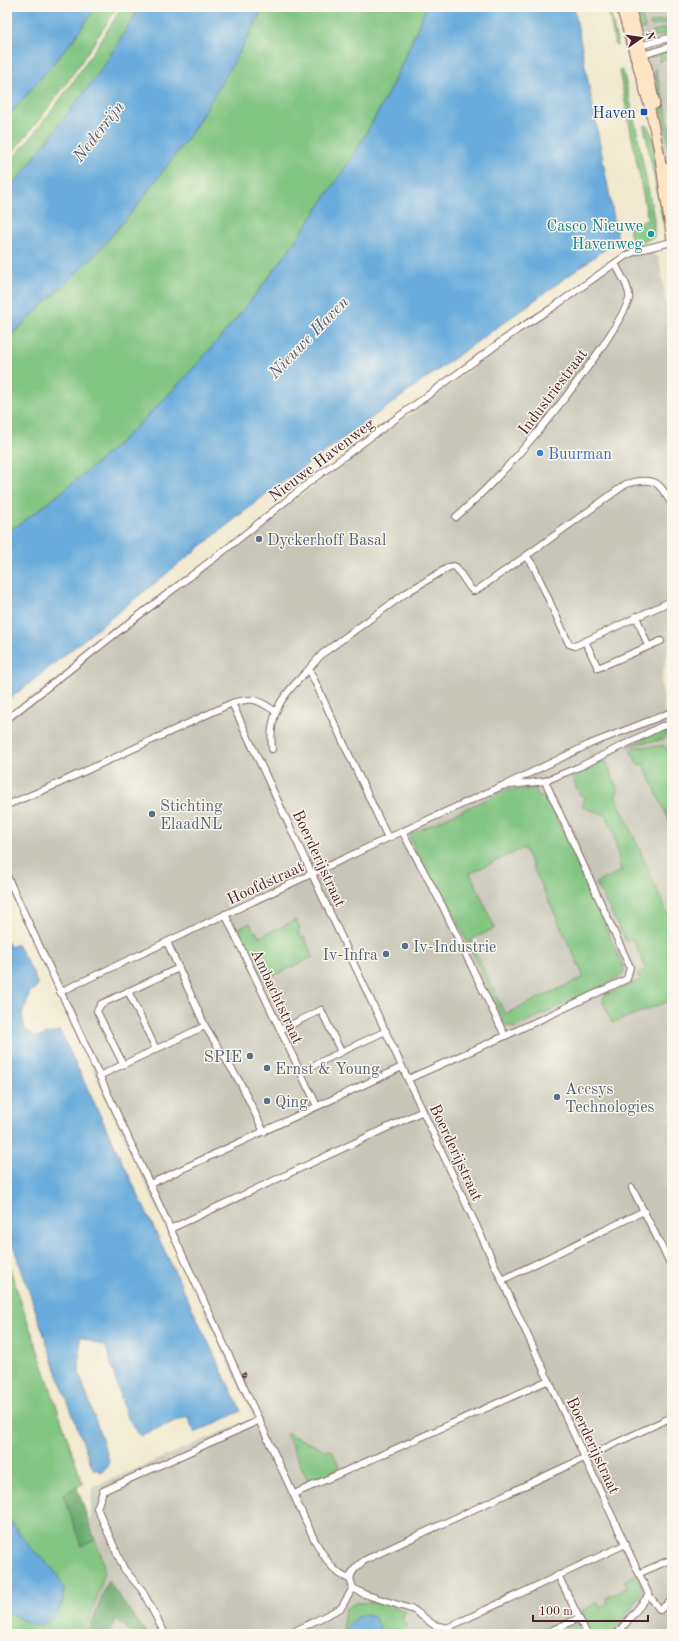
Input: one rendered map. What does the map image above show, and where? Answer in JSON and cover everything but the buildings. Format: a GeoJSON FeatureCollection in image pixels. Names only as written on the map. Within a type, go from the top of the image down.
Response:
{"type":"FeatureCollection","features":[{"type":"Feature","properties":{"kind":"main road"},"geometry":{"type":"LineString","coordinates":[[621,7],[639,54],[662,140],[672,198]]}},
{"type":"Feature","properties":{"kind":"main road"},"geometry":{"type":"LineString","coordinates":[[630,7],[640,45],[639,54],[659,150],[670,242]]}},
{"type":"Feature","properties":{"kind":"street"},"geometry":{"type":"LineString","coordinates":[[640,45],[672,37]]}},
{"type":"Feature","properties":{"kind":"street"},"geometry":{"type":"LineString","coordinates":[[639,54],[672,46]]}},
{"type":"Feature","properties":{"kind":"street","name":"Nieuwe Havenweg"},"geometry":{"type":"LineString","coordinates":[[7,720],[133,620],[225,550],[312,480],[511,335],[631,253],[670,242]]}},
{"type":"Feature","properties":{"kind":"street","name":"Industriestraat"},"geometry":{"type":"LineString","coordinates":[[456,517],[473,502],[529,444],[571,390],[609,336],[629,300],[628,291],[615,263]]}},
{"type":"Feature","properties":{"kind":"street"},"geometry":{"type":"LineString","coordinates":[[272,749],[271,736],[275,711],[286,692],[322,654],[406,592],[453,566],[456,567],[473,591],[480,588],[626,484],[639,480],[652,481],[661,486],[672,505]]}},
{"type":"Feature","properties":{"kind":"street"},"geometry":{"type":"LineString","coordinates":[[526,556],[533,565],[569,644],[575,646],[636,616],[669,602],[672,596]]}},
{"type":"Feature","properties":{"kind":"street"},"geometry":{"type":"LineString","coordinates":[[636,616],[648,646]]}},
{"type":"Feature","properties":{"kind":"street"},"geometry":{"type":"LineString","coordinates":[[585,641],[598,668],[661,641]]}},
{"type":"Feature","properties":{"kind":"street"},"geometry":{"type":"LineString","coordinates":[[309,669],[388,838]]}},
{"type":"Feature","properties":{"kind":"street"},"geometry":{"type":"LineString","coordinates":[[7,805],[53,786],[232,703],[249,698],[257,699],[275,711]]}},
{"type":"Feature","properties":{"kind":"street","name":"Boerderijstraat"},"geometry":{"type":"LineString","coordinates":[[232,703],[649,1594],[660,1610],[672,1600]]}},
{"type":"Feature","properties":{"kind":"street","name":"Hoofdstraat"},"geometry":{"type":"LineString","coordinates":[[60,992],[581,748],[610,738],[672,712]]}},
{"type":"Feature","properties":{"kind":"street","name":"Hoofdstraat"},"geometry":{"type":"LineString","coordinates":[[502,786],[545,781],[595,760],[615,748],[662,726],[672,726]]}},
{"type":"Feature","properties":{"kind":"street"},"geometry":{"type":"LineString","coordinates":[[610,738],[615,748]]}},
{"type":"Feature","properties":{"kind":"street"},"geometry":{"type":"LineString","coordinates":[[408,1079],[627,979],[630,967],[545,781]]}},
{"type":"Feature","properties":{"kind":"street"},"geometry":{"type":"LineString","coordinates":[[402,831],[442,905],[505,1036]]}},
{"type":"Feature","properties":{"kind":"street"},"geometry":{"type":"LineString","coordinates":[[7,876],[315,1541],[327,1560],[339,1574],[350,1579]]}},
{"type":"Feature","properties":{"kind":"street","name":"Ambachtstraat"},"geometry":{"type":"LineString","coordinates":[[225,914],[317,1106]]}},
{"type":"Feature","properties":{"kind":"street"},"geometry":{"type":"LineString","coordinates":[[167,942],[205,1026],[241,1084],[264,1132]]}},
{"type":"Feature","properties":{"kind":"street"},"geometry":{"type":"LineString","coordinates":[[122,1064],[97,1010],[101,1004],[179,968]]}},
{"type":"Feature","properties":{"kind":"street"},"geometry":{"type":"LineString","coordinates":[[128,991],[156,1049]]}},
{"type":"Feature","properties":{"kind":"street"},"geometry":{"type":"LineString","coordinates":[[280,1030],[321,1010],[342,1052]]}},
{"type":"Feature","properties":{"kind":"street"},"geometry":{"type":"LineString","coordinates":[[99,1076],[205,1026]]}},
{"type":"Feature","properties":{"kind":"street"},"geometry":{"type":"LineString","coordinates":[[300,1072],[386,1031]]}},
{"type":"Feature","properties":{"kind":"street"},"geometry":{"type":"LineString","coordinates":[[150,1184],[402,1067]]}},
{"type":"Feature","properties":{"kind":"street"},"geometry":{"type":"LineString","coordinates":[[170,1229],[423,1111]]}},
{"type":"Feature","properties":{"kind":"street"},"geometry":{"type":"LineString","coordinates":[[632,1188],[672,1267]]}},
{"type":"Feature","properties":{"kind":"street"},"geometry":{"type":"LineString","coordinates":[[502,1280],[644,1211]]}},
{"type":"Feature","properties":{"kind":"street"},"geometry":{"type":"LineString","coordinates":[[294,1494],[549,1380]]}},
{"type":"Feature","properties":{"kind":"street"},"geometry":{"type":"LineString","coordinates":[[449,1631],[434,1625],[414,1610],[364,1594],[353,1588],[350,1579],[352,1572],[365,1560],[672,1416]]}},
{"type":"Feature","properties":{"kind":"street"},"geometry":{"type":"LineString","coordinates":[[165,1634],[142,1590],[124,1569],[97,1508],[103,1491],[260,1420]]}},
{"type":"Feature","properties":{"kind":"street"},"geometry":{"type":"LineString","coordinates":[[434,1634],[449,1631],[455,1623],[626,1544]]}},
{"type":"Feature","properties":{"kind":"street"},"geometry":{"type":"LineString","coordinates":[[640,1573],[672,1559]]}},
{"type":"Feature","properties":{"kind":"street"},"geometry":{"type":"LineString","coordinates":[[558,1575],[587,1634]]}},
{"type":"Feature","properties":{"kind":"street"},"geometry":{"type":"LineString","coordinates":[[289,1634],[341,1608],[353,1588]]}},
{"type":"Feature","properties":{"kind":"street"},"geometry":{"type":"LineString","coordinates":[[617,1634],[649,1594]]}},
{"type":"Feature","properties":{"kind":"street"},"geometry":{"type":"LineString","coordinates":[[544,1634],[579,1618]]}},
{"type":"Feature","properties":{"kind":"shaded area"},"geometry":{"type":"Polygon","coordinates":[[[634,7],[672,7],[672,207],[634,7]]]}},
{"type":"Feature","properties":{"kind":"shaded area"},"geometry":{"type":"Polygon","coordinates":[[[639,243],[659,258],[672,339],[672,635],[661,682],[672,768],[672,1634],[85,1634],[92,1488],[254,1418],[7,884],[7,715],[639,243]]]}},
{"type":"Feature","properties":{"kind":"green space"},"geometry":{"type":"Polygon","coordinates":[[[96,7],[117,7],[65,85],[7,158],[7,118],[73,40],[96,7]]]}},
{"type":"Feature","properties":{"kind":"green space"},"geometry":{"type":"Polygon","coordinates":[[[122,7],[140,7],[104,66],[18,179],[7,189],[7,165],[39,128],[68,89],[122,7]]]}},
{"type":"Feature","properties":{"kind":"green space"},"geometry":{"type":"Polygon","coordinates":[[[264,7],[426,7],[386,98],[364,137],[314,214],[282,260],[248,304],[213,347],[136,427],[95,465],[52,500],[7,533],[7,339],[94,256],[132,212],[190,135],[233,64],[264,7]]]}},
{"type":"Feature","properties":{"kind":"green space"},"geometry":{"type":"Polygon","coordinates":[[[609,7],[618,45],[615,45],[609,7]]]}},
{"type":"Feature","properties":{"kind":"green space"},"geometry":{"type":"Polygon","coordinates":[[[632,7],[639,7],[645,28],[640,30],[632,7]]]}},
{"type":"Feature","properties":{"kind":"green space"},"geometry":{"type":"Polygon","coordinates":[[[672,18],[672,22],[653,26],[650,25],[650,23],[672,18]]]}},
{"type":"Feature","properties":{"kind":"green space"},"geometry":{"type":"Polygon","coordinates":[[[672,27],[672,32],[655,37],[653,35],[653,31],[672,27]]]}},
{"type":"Feature","properties":{"kind":"green space"},"geometry":{"type":"Polygon","coordinates":[[[628,38],[637,68],[631,70],[629,61],[633,61],[632,58],[628,59],[624,39],[628,38]]]}},
{"type":"Feature","properties":{"kind":"green space"},"geometry":{"type":"Polygon","coordinates":[[[672,48],[672,54],[659,62],[660,53],[672,48]]]}},
{"type":"Feature","properties":{"kind":"green space"},"geometry":{"type":"Polygon","coordinates":[[[623,70],[654,219],[654,237],[640,241],[631,239],[629,226],[631,224],[648,220],[619,71],[623,70]]]}},
{"type":"Feature","properties":{"kind":"green space"},"geometry":{"type":"Polygon","coordinates":[[[654,70],[656,70],[667,114],[672,147],[672,158],[671,158],[654,70]]]}},
{"type":"Feature","properties":{"kind":"green space"},"geometry":{"type":"Polygon","coordinates":[[[647,125],[654,139],[665,224],[663,222],[644,126],[647,125]]]}},
{"type":"Feature","properties":{"kind":"green space"},"geometry":{"type":"Polygon","coordinates":[[[666,730],[664,739],[628,747],[652,734],[666,730]]]}},
{"type":"Feature","properties":{"kind":"green space"},"geometry":{"type":"Polygon","coordinates":[[[634,747],[666,747],[667,751],[669,751],[672,768],[672,826],[643,764],[638,765],[630,750],[634,747]]]}},
{"type":"Feature","properties":{"kind":"green space"},"geometry":{"type":"Polygon","coordinates":[[[606,761],[618,790],[616,796],[672,924],[672,1000],[612,1023],[603,1003],[604,996],[640,980],[638,974],[646,969],[633,939],[626,941],[596,883],[621,871],[614,834],[606,815],[582,807],[585,797],[579,794],[572,777],[606,761]]]}},
{"type":"Feature","properties":{"kind":"green space"},"geometry":{"type":"Polygon","coordinates":[[[535,788],[539,797],[546,794],[624,968],[623,974],[618,978],[514,1028],[505,1025],[448,900],[442,896],[430,880],[409,835],[504,791],[535,788]],[[524,848],[470,873],[495,928],[470,940],[505,1014],[584,977],[524,848]]]}},
{"type":"Feature","properties":{"kind":"green space"},"geometry":{"type":"Polygon","coordinates":[[[296,920],[300,929],[298,931],[301,938],[304,937],[313,957],[264,980],[237,929],[250,923],[254,932],[256,931],[259,937],[296,920]]]}},
{"type":"Feature","properties":{"kind":"green space"},"geometry":{"type":"Polygon","coordinates":[[[7,1260],[83,1484],[63,1494],[81,1545],[95,1540],[103,1562],[104,1569],[102,1583],[83,1634],[7,1634],[7,1613],[34,1625],[41,1623],[48,1620],[59,1610],[64,1591],[7,1517],[7,1260]]]}},
{"type":"Feature","properties":{"kind":"green space"},"geometry":{"type":"Polygon","coordinates":[[[288,1433],[325,1450],[332,1450],[340,1468],[309,1483],[286,1434],[288,1433]]]}},
{"type":"Feature","properties":{"kind":"green space"},"geometry":{"type":"Polygon","coordinates":[[[77,1487],[95,1540],[81,1546],[63,1493],[77,1487]]]}},
{"type":"Feature","properties":{"kind":"green space"},"geometry":{"type":"Polygon","coordinates":[[[638,1574],[643,1592],[612,1634],[590,1634],[583,1621],[582,1611],[598,1602],[600,1607],[608,1603],[606,1598],[627,1588],[624,1581],[638,1574]]]}},
{"type":"Feature","properties":{"kind":"green space"},"geometry":{"type":"Polygon","coordinates":[[[108,1580],[147,1634],[131,1634],[124,1625],[116,1620],[110,1634],[87,1634],[108,1580]]]}},
{"type":"Feature","properties":{"kind":"green space"},"geometry":{"type":"Polygon","coordinates":[[[381,1602],[407,1612],[403,1614],[403,1617],[409,1634],[382,1634],[374,1617],[370,1615],[347,1632],[348,1634],[345,1634],[343,1626],[345,1609],[355,1603],[381,1602]]]}},
{"type":"Feature","properties":{"kind":"green space"},"geometry":{"type":"Polygon","coordinates":[[[577,1624],[580,1626],[584,1634],[554,1634],[577,1624]]]}},
{"type":"Feature","properties":{"kind":"water"},"geometry":{"type":"Polygon","coordinates":[[[7,7],[96,7],[73,40],[7,118],[7,7]]]}},
{"type":"Feature","properties":{"kind":"water","name":"Nederrijn"},"geometry":{"type":"Polygon","coordinates":[[[140,7],[264,7],[233,64],[190,135],[132,212],[94,256],[7,339],[7,189],[18,179],[104,66],[140,7]]]}},
{"type":"Feature","properties":{"kind":"water","name":"Nieuwe Haven"},"geometry":{"type":"Polygon","coordinates":[[[426,7],[574,7],[618,240],[265,495],[7,701],[7,533],[52,500],[95,465],[136,427],[213,347],[248,304],[282,260],[314,214],[364,137],[386,98],[426,7]]]}},
{"type":"Feature","properties":{"kind":"water"},"geometry":{"type":"Polygon","coordinates":[[[7,941],[10,947],[17,944],[33,972],[38,986],[30,992],[22,1015],[25,1030],[37,1037],[60,1031],[241,1411],[195,1433],[187,1416],[140,1436],[126,1415],[106,1347],[80,1337],[79,1372],[109,1460],[108,1465],[102,1472],[93,1469],[61,1384],[7,1228],[7,941]]]}},
{"type":"Feature","properties":{"kind":"water"},"geometry":{"type":"Polygon","coordinates":[[[7,1517],[30,1547],[52,1569],[61,1582],[63,1597],[61,1606],[50,1620],[42,1625],[34,1625],[7,1613],[7,1517]]]}},
{"type":"Feature","properties":{"kind":"water"},"geometry":{"type":"Polygon","coordinates":[[[366,1614],[374,1617],[382,1634],[348,1634],[347,1630],[349,1623],[366,1614]]]}},
{"type":"Feature","properties":{"kind":"place","name":"Haven"},"geometry":{"type":"Point","coordinates":[644,112]}},
{"type":"Feature","properties":{"kind":"place","name":"Casco Nieuwe Havenweg"},"geometry":{"type":"Point","coordinates":[651,234]}},
{"type":"Feature","properties":{"kind":"place","name":"Buurman"},"geometry":{"type":"Point","coordinates":[540,453]}},
{"type":"Feature","properties":{"kind":"place","name":"Dyckerhoff Basal"},"geometry":{"type":"Point","coordinates":[259,539]}},
{"type":"Feature","properties":{"kind":"place","name":"Stichting ElaadNL"},"geometry":{"type":"Point","coordinates":[152,814]}},
{"type":"Feature","properties":{"kind":"place","name":"Iv-Industrie"},"geometry":{"type":"Point","coordinates":[405,946]}},
{"type":"Feature","properties":{"kind":"place","name":"Iv-Infra"},"geometry":{"type":"Point","coordinates":[386,954]}},
{"type":"Feature","properties":{"kind":"place","name":"SPIE"},"geometry":{"type":"Point","coordinates":[250,1056]}},
{"type":"Feature","properties":{"kind":"place","name":"Ernst & Young"},"geometry":{"type":"Point","coordinates":[267,1068]}},
{"type":"Feature","properties":{"kind":"place","name":"Accsys Technologies"},"geometry":{"type":"Point","coordinates":[557,1097]}},
{"type":"Feature","properties":{"kind":"place","name":"Qing"},"geometry":{"type":"Point","coordinates":[267,1101]}}]}
